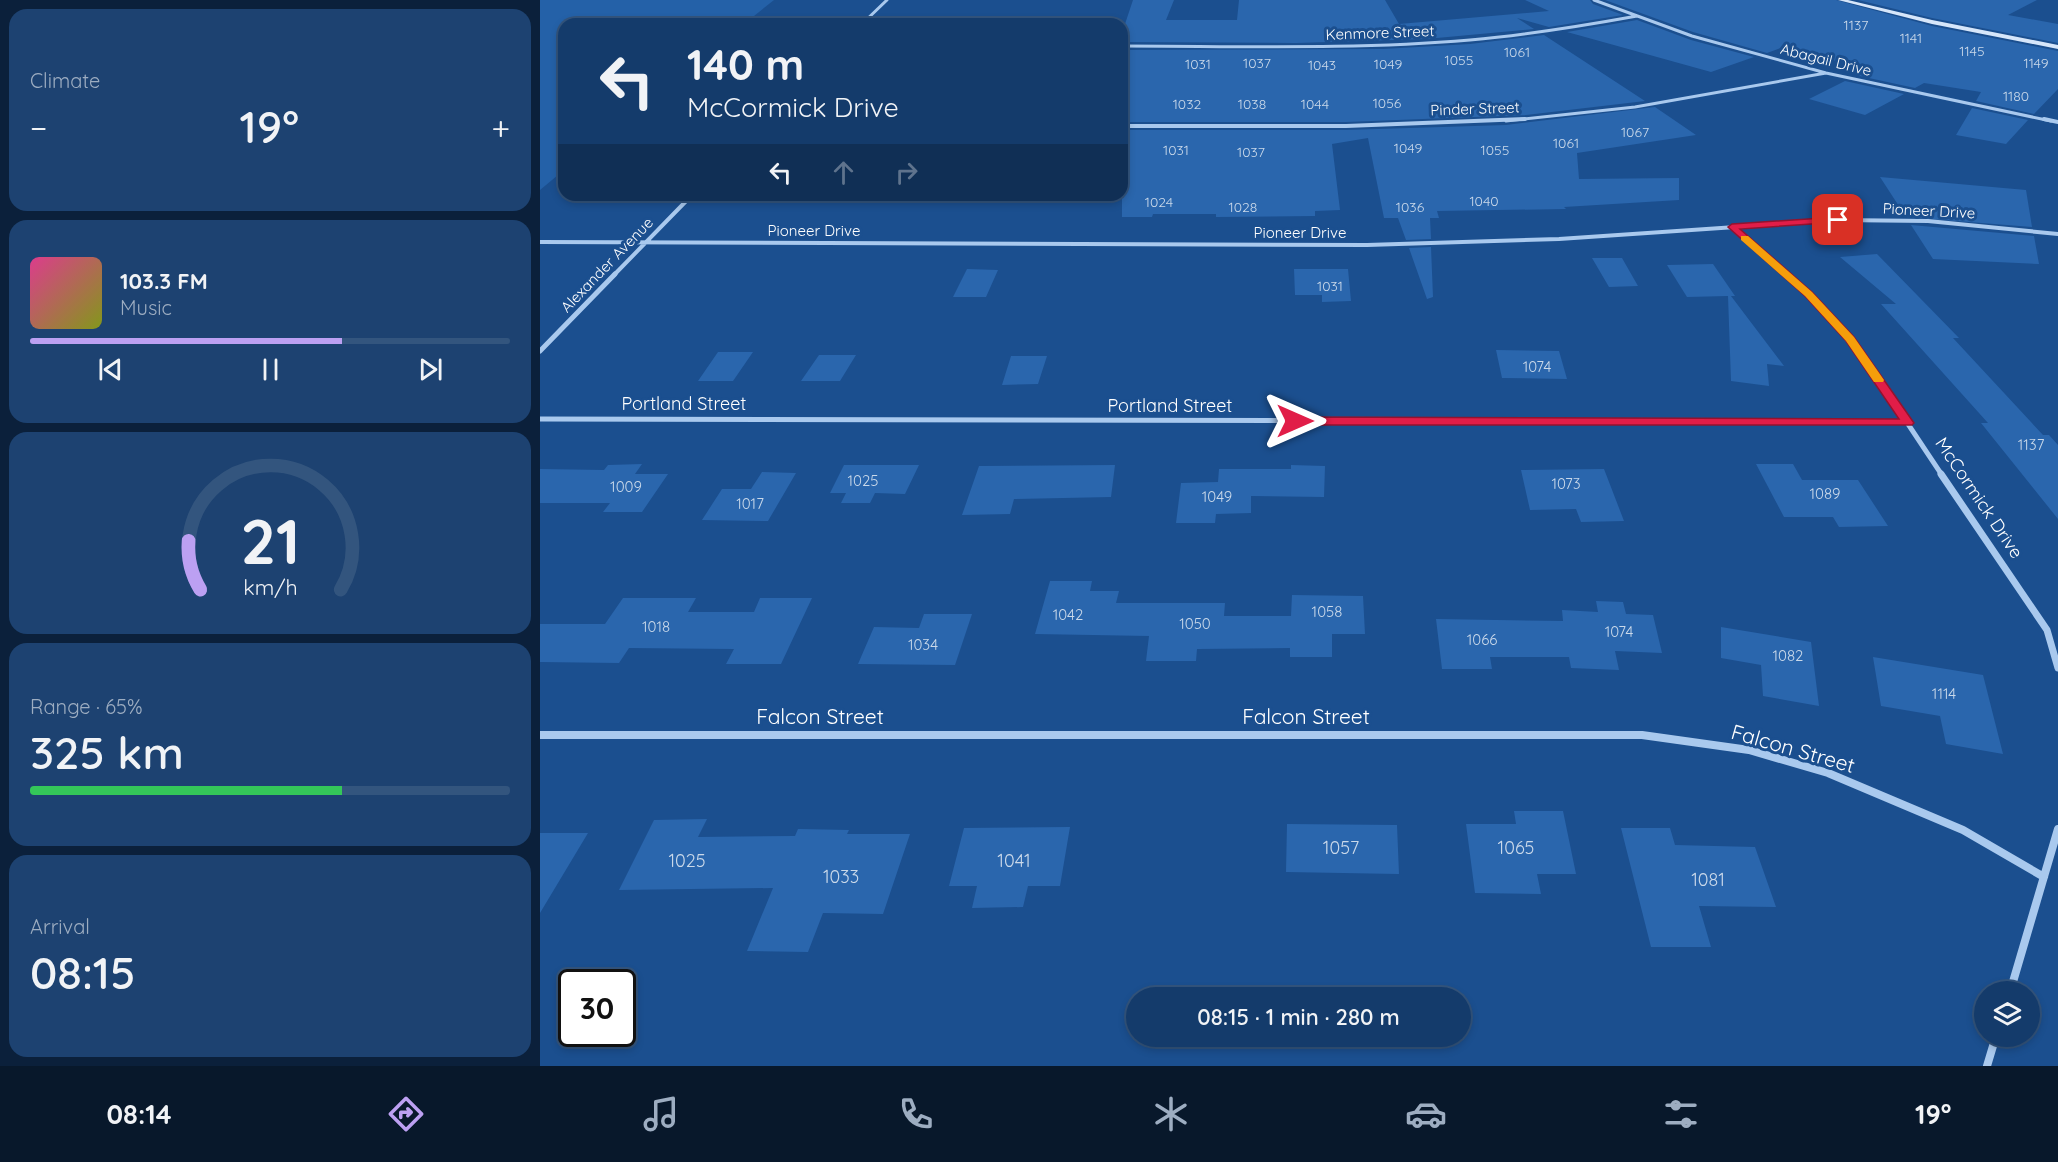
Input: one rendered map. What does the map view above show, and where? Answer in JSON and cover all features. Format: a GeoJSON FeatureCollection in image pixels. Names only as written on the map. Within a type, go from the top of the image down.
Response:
{"type":"FeatureCollection","features":[{"type":"Feature","properties":{"kind":"street"},"geometry":{"type":"LineString","coordinates":[[868,18],[887,0]]}},
{"type":"Feature","properties":{"kind":"street","name":"Abagail Drive"},"geometry":{"type":"LineString","coordinates":[[1594,0],[1732,48],[1826,73],[2058,122]]}},
{"type":"Feature","properties":{"kind":"street"},"geometry":{"type":"LineString","coordinates":[[1841,0],[1932,22],[2058,46]]}},
{"type":"Feature","properties":{"kind":"street","name":"Kenmore Street"},"geometry":{"type":"LineString","coordinates":[[1128,46],[1323,46],[1469,40],[1564,30],[1637,16]]}},
{"type":"Feature","properties":{"kind":"street","name":"Pinder Street"},"geometry":{"type":"LineString","coordinates":[[1128,126],[1359,126],[1514,120],[1669,103],[1826,73]]}},
{"type":"Feature","properties":{"kind":"street","name":"Alexander Avenue"},"geometry":{"type":"LineString","coordinates":[[540,351],[686,201]]}},
{"type":"Feature","properties":{"kind":"street","name":"Pioneer Drive"},"geometry":{"type":"LineString","coordinates":[[540,243],[1367,245],[1559,239],[1838,220],[1928,221],[2058,234]]}},
{"type":"Feature","properties":{"kind":"street","name":"McCormick Drive"},"geometry":{"type":"LineString","coordinates":[[1732,227],[1809,294],[1850,339],[2047,630],[2058,668]]}},
{"type":"Feature","properties":{"kind":"street","name":"Portland Street"},"geometry":{"type":"LineString","coordinates":[[540,419],[1908,423]]}},
{"type":"Feature","properties":{"kind":"street","name":"Falcon Street"},"geometry":{"type":"LineString","coordinates":[[540,735],[1642,735],[1749,750],[1828,773],[1963,830],[2044,877]]}},
{"type":"Feature","properties":{"kind":"street"},"geometry":{"type":"LineString","coordinates":[[2013,981],[2058,829]]}},
{"type":"Feature","properties":{"kind":"street"},"geometry":{"type":"LineString","coordinates":[[1988,1066],[1993,1047]]}},
{"type":"Feature","properties":{"kind":"shaded area"},"geometry":{"type":"Polygon","coordinates":[[[540,0],[774,0],[752,18],[558,18],[558,175],[540,190],[540,0]]]}},
{"type":"Feature","properties":{"kind":"building"},"geometry":{"type":"Polygon","coordinates":[[[1133,0],[1174,0],[1166,20],[1237,20],[1239,0],[1385,0],[1399,24],[1549,11],[1525,0],[1590,0],[1593,4],[1623,15],[1549,27],[1517,18],[1534,29],[1426,39],[1296,43],[1128,42],[1127,18],[1133,0]]]}},
{"type":"Feature","properties":{"kind":"building"},"geometry":{"type":"Polygon","coordinates":[[[1605,0],[1836,0],[1932,26],[2058,51],[2058,89],[2034,114],[1976,101],[1981,92],[1924,83],[1915,88],[1855,75],[1867,69],[1783,47],[1767,53],[1693,32],[1605,0]]]}},
{"type":"Feature","properties":{"kind":"building"},"geometry":{"type":"Polygon","coordinates":[[[1858,0],[2037,0],[2008,15],[2058,24],[2058,43],[1932,18],[1858,0]]]}},
{"type":"Feature","properties":{"kind":"building"},"geometry":{"type":"Polygon","coordinates":[[[1637,20],[1691,40],[1754,57],[1711,72],[1567,32],[1637,20]]]}},
{"type":"Feature","properties":{"kind":"building"},"geometry":{"type":"Polygon","coordinates":[[[1544,35],[1645,101],[1526,115],[1346,122],[1128,122],[1128,50],[1383,49],[1470,44],[1544,35]]]}},
{"type":"Feature","properties":{"kind":"building"},"geometry":{"type":"Polygon","coordinates":[[[1845,81],[1904,94],[1865,115],[1809,99],[1845,81]]]}},
{"type":"Feature","properties":{"kind":"building"},"geometry":{"type":"Polygon","coordinates":[[[1655,107],[1696,135],[1577,153],[1579,179],[1679,178],[1679,200],[1564,207],[1566,209],[1437,211],[1439,218],[1430,218],[1431,239],[1406,240],[1398,218],[1384,218],[1368,138],[1332,144],[1340,210],[1315,211],[1315,216],[1216,217],[1216,214],[1153,214],[1152,217],[1122,217],[1122,201],[1128,201],[1128,130],[1346,130],[1506,125],[1655,107]]]}},
{"type":"Feature","properties":{"kind":"building"},"geometry":{"type":"Polygon","coordinates":[[[1972,108],[2028,120],[2006,144],[1956,135],[1972,108]]]}},
{"type":"Feature","properties":{"kind":"building"},"geometry":{"type":"Polygon","coordinates":[[[1880,177],[2026,190],[2032,227],[1906,217],[1880,177]]]}},
{"type":"Feature","properties":{"kind":"building"},"geometry":{"type":"Polygon","coordinates":[[[1911,225],[2034,236],[2039,264],[1933,259],[1911,225]]]}},
{"type":"Feature","properties":{"kind":"building"},"geometry":{"type":"Polygon","coordinates":[[[1431,247],[1433,297],[1427,299],[1409,248],[1431,247]]]}},
{"type":"Feature","properties":{"kind":"building"},"geometry":{"type":"Polygon","coordinates":[[[1877,254],[1959,338],[1953,338],[2043,435],[2049,435],[2058,445],[2058,519],[1981,423],[1988,423],[1881,304],[1896,304],[1840,257],[1877,254]]]}},
{"type":"Feature","properties":{"kind":"building"},"geometry":{"type":"Polygon","coordinates":[[[1592,258],[1622,258],[1638,286],[1609,287],[1592,258]]]}},
{"type":"Feature","properties":{"kind":"building"},"geometry":{"type":"Polygon","coordinates":[[[1713,264],[1735,296],[1731,296],[1784,366],[1767,364],[1769,386],[1731,381],[1728,296],[1687,297],[1667,265],[1713,264]]]}},
{"type":"Feature","properties":{"kind":"building"},"geometry":{"type":"Polygon","coordinates":[[[967,269],[998,270],[986,297],[953,297],[967,269]]]}},
{"type":"Feature","properties":{"kind":"building"},"geometry":{"type":"Polygon","coordinates":[[[1294,269],[1348,269],[1351,301],[1322,302],[1322,295],[1295,295],[1294,269]]]}},
{"type":"Feature","properties":{"kind":"building"},"geometry":{"type":"Polygon","coordinates":[[[1496,350],[1559,351],[1567,379],[1502,378],[1496,350]]]}},
{"type":"Feature","properties":{"kind":"building"},"geometry":{"type":"Polygon","coordinates":[[[718,352],[753,352],[733,381],[698,381],[718,352]]]}},
{"type":"Feature","properties":{"kind":"building"},"geometry":{"type":"Polygon","coordinates":[[[819,355],[856,355],[840,381],[801,381],[819,355]]]}},
{"type":"Feature","properties":{"kind":"building"},"geometry":{"type":"Polygon","coordinates":[[[1011,356],[1047,356],[1038,384],[1002,385],[1011,356]]]}},
{"type":"Feature","properties":{"kind":"building"},"geometry":{"type":"Polygon","coordinates":[[[642,464],[635,474],[668,474],[642,512],[603,512],[610,503],[540,503],[540,469],[604,470],[608,465],[642,464]]]}},
{"type":"Feature","properties":{"kind":"building"},"geometry":{"type":"Polygon","coordinates":[[[1756,464],[1793,464],[1802,480],[1858,480],[1888,526],[1839,527],[1833,517],[1784,517],[1756,464]]]}},
{"type":"Feature","properties":{"kind":"building"},"geometry":{"type":"Polygon","coordinates":[[[844,465],[919,465],[905,494],[875,493],[870,503],[841,503],[846,493],[830,493],[844,465]]]}},
{"type":"Feature","properties":{"kind":"building"},"geometry":{"type":"Polygon","coordinates":[[[1115,465],[1111,497],[1014,499],[1010,514],[962,515],[979,466],[1115,465]]]}},
{"type":"Feature","properties":{"kind":"building"},"geometry":{"type":"Polygon","coordinates":[[[1291,465],[1325,466],[1324,497],[1251,496],[1251,513],[1216,514],[1215,523],[1176,523],[1181,483],[1218,482],[1219,469],[1291,469],[1291,465]]]}},
{"type":"Feature","properties":{"kind":"building"},"geometry":{"type":"Polygon","coordinates":[[[1604,469],[1624,521],[1581,522],[1576,509],[1530,510],[1521,470],[1604,469]]]}},
{"type":"Feature","properties":{"kind":"building"},"geometry":{"type":"Polygon","coordinates":[[[762,472],[796,473],[768,521],[702,520],[722,489],[751,489],[762,472]]]}},
{"type":"Feature","properties":{"kind":"building"},"geometry":{"type":"Polygon","coordinates":[[[1050,581],[1092,581],[1090,591],[1119,591],[1116,603],[1225,603],[1224,616],[1291,616],[1292,595],[1363,596],[1365,634],[1332,634],[1332,657],[1290,657],[1290,648],[1197,649],[1196,661],[1146,661],[1149,636],[1035,634],[1050,581]]]}},
{"type":"Feature","properties":{"kind":"building"},"geometry":{"type":"Polygon","coordinates":[[[623,598],[696,598],[688,612],[754,612],[760,598],[812,598],[781,664],[726,664],[734,649],[629,648],[619,663],[540,662],[540,624],[605,624],[623,598]]]}},
{"type":"Feature","properties":{"kind":"building"},"geometry":{"type":"Polygon","coordinates":[[[1596,601],[1623,602],[1626,614],[1653,615],[1662,653],[1615,651],[1619,670],[1571,668],[1569,657],[1490,657],[1492,669],[1442,669],[1436,619],[1563,621],[1562,610],[1598,612],[1596,601]]]}},
{"type":"Feature","properties":{"kind":"building"},"geometry":{"type":"Polygon","coordinates":[[[924,614],[972,614],[955,665],[858,664],[874,627],[919,628],[924,614]]]}},
{"type":"Feature","properties":{"kind":"building"},"geometry":{"type":"Polygon","coordinates":[[[1721,627],[1811,642],[1819,706],[1763,696],[1761,665],[1721,658],[1721,627]]]}},
{"type":"Feature","properties":{"kind":"building"},"geometry":{"type":"Polygon","coordinates":[[[1873,657],[1983,675],[2003,754],[1946,744],[1940,716],[1881,706],[1873,657]]]}},
{"type":"Feature","properties":{"kind":"building"},"geometry":{"type":"Polygon","coordinates":[[[1514,811],[1563,811],[1576,874],[1537,874],[1541,894],[1475,893],[1466,824],[1516,824],[1514,811]]]}},
{"type":"Feature","properties":{"kind":"building"},"geometry":{"type":"Polygon","coordinates":[[[707,819],[698,837],[795,836],[798,829],[849,830],[847,834],[910,834],[883,914],[823,913],[808,952],[747,951],[773,888],[619,890],[654,820],[707,819]]]}},
{"type":"Feature","properties":{"kind":"building"},"geometry":{"type":"Polygon","coordinates":[[[1287,824],[1397,825],[1399,874],[1286,872],[1287,824]]]}},
{"type":"Feature","properties":{"kind":"building"},"geometry":{"type":"Polygon","coordinates":[[[1070,827],[1060,886],[1028,886],[1023,907],[972,908],[977,886],[949,886],[964,828],[1070,827]]]}},
{"type":"Feature","properties":{"kind":"building"},"geometry":{"type":"Polygon","coordinates":[[[1621,828],[1670,828],[1675,845],[1755,847],[1776,907],[1699,906],[1711,947],[1651,947],[1621,828]]]}},
{"type":"Feature","properties":{"kind":"building"},"geometry":{"type":"Polygon","coordinates":[[[540,833],[588,833],[540,913],[540,833]]]}},
{"type":"Feature","properties":{"kind":"slow traffic"},"geometry":{"type":"LineString","coordinates":[[1744,238],[1809,294],[1850,339],[1878,380]]}},
{"type":"Feature","properties":{"kind":"route"},"geometry":{"type":"LineString","coordinates":[[1295,421],[1908,423],[1850,339],[1809,294],[1732,227],[1779,222],[1838,220]]}}]}
